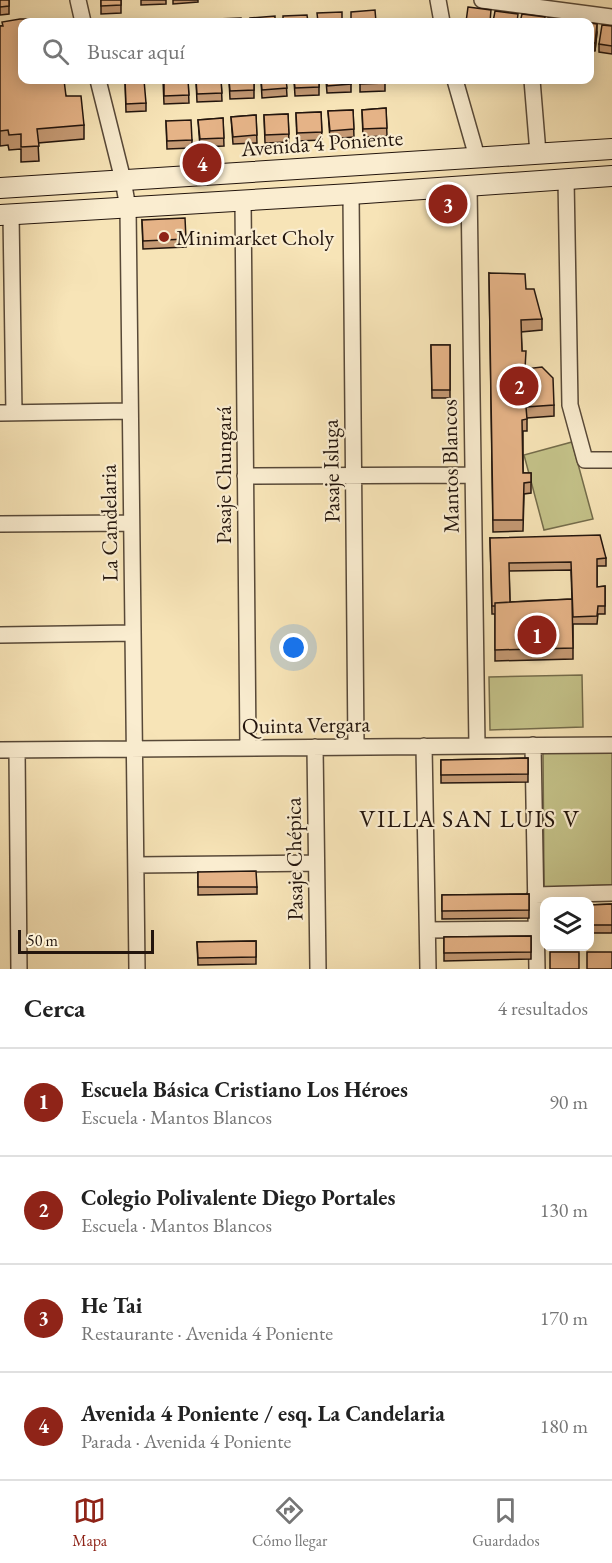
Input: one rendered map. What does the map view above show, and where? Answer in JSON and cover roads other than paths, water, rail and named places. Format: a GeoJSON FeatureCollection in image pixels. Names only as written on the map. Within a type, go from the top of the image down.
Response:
{"type":"FeatureCollection","features":[{"type":"Feature","properties":{"kind":"street"},"geometry":{"type":"LineString","coordinates":[[78,0],[82,18]]}},
{"type":"Feature","properties":{"kind":"street"},"geometry":{"type":"LineString","coordinates":[[438,0],[441,18]]}},
{"type":"Feature","properties":{"kind":"street"},"geometry":{"type":"LineString","coordinates":[[482,0],[612,17]]}},
{"type":"Feature","properties":{"kind":"street","name":"La Candelaria"},"geometry":{"type":"LineString","coordinates":[[99,84],[128,208],[137,969]]}},
{"type":"Feature","properties":{"kind":"street"},"geometry":{"type":"LineString","coordinates":[[456,84],[477,157]]}},
{"type":"Feature","properties":{"kind":"street"},"geometry":{"type":"LineString","coordinates":[[532,84],[538,153]]}},
{"type":"Feature","properties":{"kind":"street","name":"Avenida 4 Poniente"},"geometry":{"type":"LineString","coordinates":[[0,188],[612,149]]}},
{"type":"Feature","properties":{"kind":"street"},"geometry":{"type":"LineString","coordinates":[[130,411],[7,413],[5,214],[243,201],[612,176]]}},
{"type":"Feature","properties":{"kind":"street"},"geometry":{"type":"LineString","coordinates":[[566,179],[570,405],[585,460],[612,460]]}},
{"type":"Feature","properties":{"kind":"street","name":"Mantos Blancos"},"geometry":{"type":"LineString","coordinates":[[469,186],[477,746]]}},
{"type":"Feature","properties":{"kind":"street","name":"Pasaje Isluga"},"geometry":{"type":"LineString","coordinates":[[351,194],[356,747]]}},
{"type":"Feature","properties":{"kind":"street","name":"Pasaje Chungará"},"geometry":{"type":"LineString","coordinates":[[243,201],[248,748]]}},
{"type":"Feature","properties":{"kind":"street"},"geometry":{"type":"LineString","coordinates":[[245,477],[473,475]]}},
{"type":"Feature","properties":{"kind":"street"},"geometry":{"type":"LineString","coordinates":[[0,524],[131,523]]}},
{"type":"Feature","properties":{"kind":"street"},"geometry":{"type":"LineString","coordinates":[[0,635],[133,633]]}},
{"type":"Feature","properties":{"kind":"street"},"geometry":{"type":"LineString","coordinates":[[533,745],[537,969]]}},
{"type":"Feature","properties":{"kind":"street","name":"Quinta Vergara"},"geometry":{"type":"LineString","coordinates":[[0,750],[612,745]]}},
{"type":"Feature","properties":{"kind":"street"},"geometry":{"type":"LineString","coordinates":[[424,746],[428,969]]}},
{"type":"Feature","properties":{"kind":"street","name":"Pasaje Chépica"},"geometry":{"type":"LineString","coordinates":[[315,747],[318,969]]}},
{"type":"Feature","properties":{"kind":"street"},"geometry":{"type":"LineString","coordinates":[[17,750],[19,969]]}},
{"type":"Feature","properties":{"kind":"street"},"geometry":{"type":"LineString","coordinates":[[135,865],[316,863]]}},
{"type":"Feature","properties":{"kind":"street"},"geometry":{"type":"LineString","coordinates":[[535,895],[612,893]]}},
{"type":"Feature","properties":{"kind":"street"},"geometry":{"type":"LineString","coordinates":[[428,930],[536,929]]}},
{"type":"Feature","properties":{"kind":"place","name":"Avenida 4 Poniente / esq. La Candelaria"},"geometry":{"type":"Point","coordinates":[202,163]}},
{"type":"Feature","properties":{"kind":"place","name":"He Tai"},"geometry":{"type":"Point","coordinates":[448,204]}},
{"type":"Feature","properties":{"kind":"place","name":"Minimarket Choly"},"geometry":{"type":"Point","coordinates":[164,237]}},
{"type":"Feature","properties":{"kind":"place","name":"Colegio Polivalente Diego Portales"},"geometry":{"type":"Point","coordinates":[519,386]}},
{"type":"Feature","properties":{"kind":"place","name":"Escuela Básica Cristiano Los Héroes"},"geometry":{"type":"Point","coordinates":[537,635]}},
{"type":"Feature","properties":{"kind":"district","name":"VILLA SAN LUIS V"},"geometry":{"type":"Point","coordinates":[470,818]}}]}
